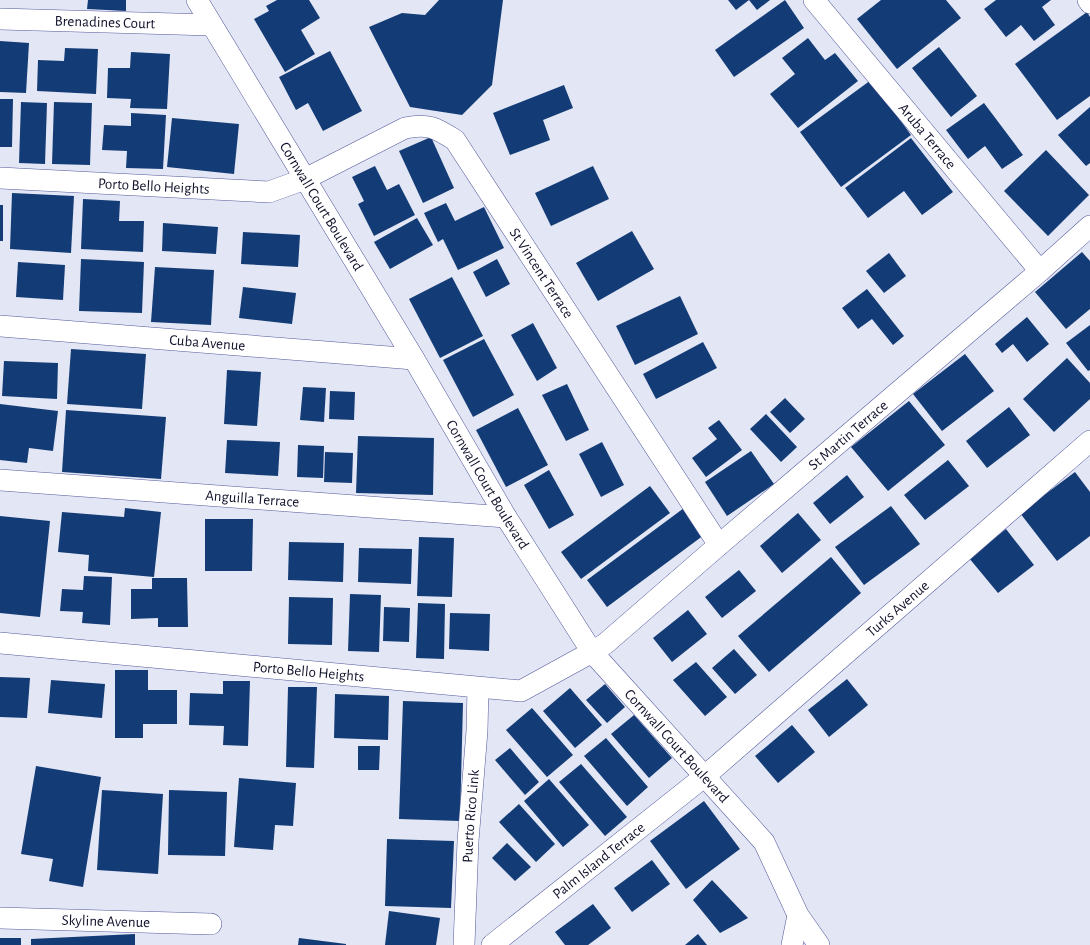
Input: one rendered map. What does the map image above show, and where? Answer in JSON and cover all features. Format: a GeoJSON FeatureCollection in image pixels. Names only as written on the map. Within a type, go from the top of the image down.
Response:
{"type":"FeatureCollection","features":[{"type":"Feature","properties":{"kind":"street","name":"Cornwall Court Boulevard"},"geometry":{"type":"LineString","coordinates":[[197,0],[414,359],[506,517],[599,648],[705,776],[764,842],[798,915],[819,945]]}},
{"type":"Feature","properties":{"kind":"street","name":"Aruba Terrace"},"geometry":{"type":"LineString","coordinates":[[814,0],[1040,271]]}},
{"type":"Feature","properties":{"kind":"street","name":"Brenadines Court"},"geometry":{"type":"LineString","coordinates":[[0,19],[211,24]]}},
{"type":"Feature","properties":{"kind":"street","name":"St Vincent Terrace"},"geometry":{"type":"LineString","coordinates":[[305,179],[405,128],[418,125],[433,127],[455,140],[719,545]]}},
{"type":"Feature","properties":{"kind":"street","name":"Porto Bello Heights"},"geometry":{"type":"LineString","coordinates":[[0,178],[268,192],[305,179]]}},
{"type":"Feature","properties":{"kind":"street","name":"St Martin Terrace"},"geometry":{"type":"LineString","coordinates":[[599,648],[1040,271],[1090,226]]}},
{"type":"Feature","properties":{"kind":"street","name":"Cuba Avenue"},"geometry":{"type":"LineString","coordinates":[[0,326],[414,359]]}},
{"type":"Feature","properties":{"kind":"street","name":"Turks Avenue"},"geometry":{"type":"LineString","coordinates":[[705,776],[1090,441]]}},
{"type":"Feature","properties":{"kind":"street","name":"Anguilla Terrace"},"geometry":{"type":"LineString","coordinates":[[0,480],[506,517]]}},
{"type":"Feature","properties":{"kind":"street","name":"Porto Bello Heights"},"geometry":{"type":"LineString","coordinates":[[0,643],[521,691],[599,648]]}},
{"type":"Feature","properties":{"kind":"street","name":"Puerto Rico Link"},"geometry":{"type":"LineString","coordinates":[[464,945],[468,841],[477,731],[478,688]]}},
{"type":"Feature","properties":{"kind":"street","name":"Palm Island Terrace"},"geometry":{"type":"LineString","coordinates":[[492,945],[705,776]]}},
{"type":"Feature","properties":{"kind":"street"},"geometry":{"type":"LineString","coordinates":[[792,945],[798,915]]}},
{"type":"Feature","properties":{"kind":"street","name":"Skyline Avenue"},"geometry":{"type":"LineString","coordinates":[[0,918],[211,924]]}},
{"type":"Feature","properties":{"kind":"building"},"geometry":{"type":"Polygon","coordinates":[[[88,0],[126,0],[126,11],[87,9],[88,0]]]}},
{"type":"Feature","properties":{"kind":"building"},"geometry":{"type":"Polygon","coordinates":[[[277,0],[309,0],[320,18],[301,30],[315,54],[285,72],[254,19],[269,11],[266,6],[277,0]]]}},
{"type":"Feature","properties":{"kind":"building"},"geometry":{"type":"Polygon","coordinates":[[[439,0],[503,0],[492,85],[462,115],[410,107],[369,27],[402,13],[425,15],[439,0]]]}},
{"type":"Feature","properties":{"kind":"building"},"geometry":{"type":"Polygon","coordinates":[[[728,0],[749,0],[736,10],[728,0]]]}},
{"type":"Feature","properties":{"kind":"building"},"geometry":{"type":"Polygon","coordinates":[[[749,0],[770,0],[757,10],[749,0]]]}},
{"type":"Feature","properties":{"kind":"building"},"geometry":{"type":"Polygon","coordinates":[[[785,0],[804,28],[734,77],[715,50],[785,0]]]}},
{"type":"Feature","properties":{"kind":"building"},"geometry":{"type":"Polygon","coordinates":[[[881,0],[946,0],[961,18],[897,69],[857,19],[881,0]]]}},
{"type":"Feature","properties":{"kind":"building"},"geometry":{"type":"Polygon","coordinates":[[[996,0],[1051,0],[1042,7],[1055,25],[1034,41],[1021,25],[1006,37],[984,9],[996,0]]]}},
{"type":"Feature","properties":{"kind":"building"},"geometry":{"type":"Polygon","coordinates":[[[1087,12],[1090,17],[1090,96],[1057,120],[1015,64],[1087,12]]]}},
{"type":"Feature","properties":{"kind":"building"},"geometry":{"type":"Polygon","coordinates":[[[808,38],[825,60],[835,53],[858,81],[798,128],[770,94],[795,74],[782,58],[808,38]]]}},
{"type":"Feature","properties":{"kind":"building"},"geometry":{"type":"Polygon","coordinates":[[[0,41],[29,43],[26,93],[0,92],[0,41]]]}},
{"type":"Feature","properties":{"kind":"building"},"geometry":{"type":"Polygon","coordinates":[[[939,47],[977,96],[951,117],[912,68],[939,47]]]}},
{"type":"Feature","properties":{"kind":"building"},"geometry":{"type":"Polygon","coordinates":[[[65,48],[98,49],[96,94],[37,91],[38,60],[64,61],[65,48]]]}},
{"type":"Feature","properties":{"kind":"building"},"geometry":{"type":"Polygon","coordinates":[[[330,51],[362,111],[323,131],[308,103],[296,110],[279,77],[330,51]]]}},
{"type":"Feature","properties":{"kind":"building"},"geometry":{"type":"Polygon","coordinates":[[[131,52],[170,54],[167,109],[130,108],[131,99],[107,98],[108,68],[130,68],[131,52]]]}},
{"type":"Feature","properties":{"kind":"building"},"geometry":{"type":"Polygon","coordinates":[[[871,80],[911,135],[841,187],[800,132],[871,80]]]}},
{"type":"Feature","properties":{"kind":"building"},"geometry":{"type":"Polygon","coordinates":[[[564,85],[573,108],[543,120],[550,140],[510,155],[493,113],[564,85]]]}},
{"type":"Feature","properties":{"kind":"building"},"geometry":{"type":"Polygon","coordinates":[[[0,99],[13,99],[12,147],[0,147],[0,99]]]}},
{"type":"Feature","properties":{"kind":"building"},"geometry":{"type":"Polygon","coordinates":[[[21,102],[47,103],[45,164],[19,163],[21,102]]]}},
{"type":"Feature","properties":{"kind":"building"},"geometry":{"type":"Polygon","coordinates":[[[54,102],[92,103],[90,165],[52,164],[54,102]]]}},
{"type":"Feature","properties":{"kind":"building"},"geometry":{"type":"Polygon","coordinates":[[[984,103],[1023,155],[1002,169],[985,146],[968,159],[946,130],[984,103]]]}},
{"type":"Feature","properties":{"kind":"building"},"geometry":{"type":"Polygon","coordinates":[[[1090,107],[1090,163],[1086,166],[1058,135],[1090,107]]]}},
{"type":"Feature","properties":{"kind":"building"},"geometry":{"type":"Polygon","coordinates":[[[131,113],[166,115],[163,169],[126,168],[127,151],[102,150],[104,125],[131,126],[131,113]]]}},
{"type":"Feature","properties":{"kind":"building"},"geometry":{"type":"Polygon","coordinates":[[[172,118],[239,124],[234,174],[167,167],[172,118]]]}},
{"type":"Feature","properties":{"kind":"building"},"geometry":{"type":"Polygon","coordinates":[[[431,137],[454,188],[423,203],[399,151],[431,137]]]}},
{"type":"Feature","properties":{"kind":"building"},"geometry":{"type":"Polygon","coordinates":[[[911,138],[953,192],[922,215],[904,191],[868,218],[845,188],[911,138]]]}},
{"type":"Feature","properties":{"kind":"building"},"geometry":{"type":"Polygon","coordinates":[[[1046,150],[1089,195],[1048,236],[1004,191],[1046,150]]]}},
{"type":"Feature","properties":{"kind":"building"},"geometry":{"type":"Polygon","coordinates":[[[375,166],[387,190],[399,184],[415,215],[374,236],[358,204],[364,201],[352,177],[375,166]]]}},
{"type":"Feature","properties":{"kind":"building"},"geometry":{"type":"Polygon","coordinates":[[[593,166],[609,199],[551,226],[535,193],[593,166]]]}},
{"type":"Feature","properties":{"kind":"building"},"geometry":{"type":"Polygon","coordinates":[[[12,193],[74,196],[71,253],[10,249],[12,193]]]}},
{"type":"Feature","properties":{"kind":"building"},"geometry":{"type":"Polygon","coordinates":[[[83,199],[120,201],[119,221],[144,221],[143,252],[81,249],[83,199]]]}},
{"type":"Feature","properties":{"kind":"building"},"geometry":{"type":"Polygon","coordinates":[[[446,203],[455,221],[484,207],[504,248],[458,270],[443,239],[438,242],[424,213],[446,203]]]}},
{"type":"Feature","properties":{"kind":"building"},"geometry":{"type":"Polygon","coordinates":[[[0,205],[3,205],[3,241],[0,241],[0,205]]]}},
{"type":"Feature","properties":{"kind":"building"},"geometry":{"type":"Polygon","coordinates":[[[417,218],[433,245],[390,269],[374,242],[417,218]]]}},
{"type":"Feature","properties":{"kind":"building"},"geometry":{"type":"Polygon","coordinates":[[[163,223],[218,227],[216,254],[162,251],[163,223]]]}},
{"type":"Feature","properties":{"kind":"building"},"geometry":{"type":"Polygon","coordinates":[[[632,231],[654,269],[598,301],[576,263],[632,231]]]}},
{"type":"Feature","properties":{"kind":"building"},"geometry":{"type":"Polygon","coordinates":[[[243,232],[300,235],[298,267],[241,264],[243,232]]]}},
{"type":"Feature","properties":{"kind":"building"},"geometry":{"type":"Polygon","coordinates":[[[1082,252],[1090,261],[1090,309],[1066,329],[1035,292],[1082,252]]]}},
{"type":"Feature","properties":{"kind":"building"},"geometry":{"type":"Polygon","coordinates":[[[889,253],[906,276],[884,293],[866,271],[889,253]]]}},
{"type":"Feature","properties":{"kind":"building"},"geometry":{"type":"Polygon","coordinates":[[[81,259],[144,262],[142,313],[79,311],[81,259]]]}},
{"type":"Feature","properties":{"kind":"building"},"geometry":{"type":"Polygon","coordinates":[[[497,259],[510,284],[486,297],[473,272],[497,259]]]}},
{"type":"Feature","properties":{"kind":"building"},"geometry":{"type":"Polygon","coordinates":[[[18,262],[65,265],[63,300],[16,297],[18,262]]]}},
{"type":"Feature","properties":{"kind":"building"},"geometry":{"type":"Polygon","coordinates":[[[155,267],[214,270],[211,325],[151,322],[155,267]]]}},
{"type":"Feature","properties":{"kind":"building"},"geometry":{"type":"Polygon","coordinates":[[[452,277],[483,336],[440,358],[409,299],[452,277]]]}},
{"type":"Feature","properties":{"kind":"building"},"geometry":{"type":"Polygon","coordinates":[[[243,287],[296,293],[292,324],[239,318],[243,287]]]}},
{"type":"Feature","properties":{"kind":"building"},"geometry":{"type":"Polygon","coordinates":[[[867,289],[904,336],[893,345],[872,319],[858,329],[842,308],[867,289]]]}},
{"type":"Feature","properties":{"kind":"building"},"geometry":{"type":"Polygon","coordinates":[[[680,296],[698,334],[635,365],[616,326],[680,296]]]}},
{"type":"Feature","properties":{"kind":"building"},"geometry":{"type":"Polygon","coordinates":[[[1027,317],[1049,344],[1027,362],[1013,344],[1002,353],[995,344],[1027,317]]]}},
{"type":"Feature","properties":{"kind":"building"},"geometry":{"type":"Polygon","coordinates":[[[533,323],[557,368],[537,381],[511,335],[533,323]]]}},
{"type":"Feature","properties":{"kind":"building"},"geometry":{"type":"Polygon","coordinates":[[[1090,325],[1090,370],[1088,371],[1066,343],[1090,325]]]}},
{"type":"Feature","properties":{"kind":"building"},"geometry":{"type":"Polygon","coordinates":[[[484,339],[514,395],[473,417],[443,360],[484,339]]]}},
{"type":"Feature","properties":{"kind":"building"},"geometry":{"type":"Polygon","coordinates":[[[703,342],[717,368],[656,399],[643,374],[703,342]]]}},
{"type":"Feature","properties":{"kind":"building"},"geometry":{"type":"Polygon","coordinates":[[[71,349],[146,354],[142,409],[67,404],[71,349]]]}},
{"type":"Feature","properties":{"kind":"building"},"geometry":{"type":"Polygon","coordinates":[[[965,354],[994,391],[942,431],[913,394],[965,354]]]}},
{"type":"Feature","properties":{"kind":"building"},"geometry":{"type":"Polygon","coordinates":[[[1067,358],[1090,383],[1090,399],[1054,432],[1023,399],[1067,358]]]}},
{"type":"Feature","properties":{"kind":"building"},"geometry":{"type":"Polygon","coordinates":[[[4,361],[58,363],[57,399],[2,396],[4,361]]]}},
{"type":"Feature","properties":{"kind":"building"},"geometry":{"type":"Polygon","coordinates":[[[227,370],[261,372],[257,426],[224,424],[227,370]]]}},
{"type":"Feature","properties":{"kind":"building"},"geometry":{"type":"Polygon","coordinates":[[[567,384],[589,430],[566,441],[542,395],[567,384]]]}},
{"type":"Feature","properties":{"kind":"building"},"geometry":{"type":"Polygon","coordinates":[[[303,387],[326,388],[324,422],[300,420],[303,387]]]}},
{"type":"Feature","properties":{"kind":"building"},"geometry":{"type":"Polygon","coordinates":[[[330,391],[355,392],[354,420],[329,419],[330,391]]]}},
{"type":"Feature","properties":{"kind":"building"},"geometry":{"type":"Polygon","coordinates":[[[785,398],[805,419],[790,433],[770,412],[785,398]]]}},
{"type":"Feature","properties":{"kind":"building"},"geometry":{"type":"Polygon","coordinates":[[[909,401],[945,445],[888,491],[851,447],[909,401]]]}},
{"type":"Feature","properties":{"kind":"building"},"geometry":{"type":"Polygon","coordinates":[[[0,404],[58,411],[53,451],[29,448],[27,463],[0,460],[0,404]]]}},
{"type":"Feature","properties":{"kind":"building"},"geometry":{"type":"Polygon","coordinates":[[[1009,407],[1030,435],[987,468],[966,441],[1009,407]]]}},
{"type":"Feature","properties":{"kind":"building"},"geometry":{"type":"Polygon","coordinates":[[[518,408],[548,465],[506,487],[476,430],[518,408]]]}},
{"type":"Feature","properties":{"kind":"building"},"geometry":{"type":"Polygon","coordinates":[[[66,410],[166,417],[161,479],[62,472],[66,410]]]}},
{"type":"Feature","properties":{"kind":"building"},"geometry":{"type":"Polygon","coordinates":[[[766,414],[797,447],[781,462],[750,429],[766,414]]]}},
{"type":"Feature","properties":{"kind":"building"},"geometry":{"type":"Polygon","coordinates":[[[719,420],[742,450],[706,477],[692,458],[717,439],[708,428],[719,420]]]}},
{"type":"Feature","properties":{"kind":"building"},"geometry":{"type":"Polygon","coordinates":[[[358,436],[434,438],[433,495],[356,493],[358,436]]]}},
{"type":"Feature","properties":{"kind":"building"},"geometry":{"type":"Polygon","coordinates":[[[227,440],[280,442],[278,476],[225,473],[227,440]]]}},
{"type":"Feature","properties":{"kind":"building"},"geometry":{"type":"Polygon","coordinates":[[[602,442],[624,485],[601,497],[579,454],[602,442]]]}},
{"type":"Feature","properties":{"kind":"building"},"geometry":{"type":"Polygon","coordinates":[[[298,445],[324,446],[323,478],[297,477],[298,445]]]}},
{"type":"Feature","properties":{"kind":"building"},"geometry":{"type":"Polygon","coordinates":[[[751,451],[774,484],[727,516],[705,482],[751,451]]]}},
{"type":"Feature","properties":{"kind":"building"},"geometry":{"type":"Polygon","coordinates":[[[325,452],[353,453],[352,483],[324,482],[325,452]]]}},
{"type":"Feature","properties":{"kind":"building"},"geometry":{"type":"Polygon","coordinates":[[[948,460],[969,486],[925,520],[904,495],[948,460]]]}},
{"type":"Feature","properties":{"kind":"building"},"geometry":{"type":"Polygon","coordinates":[[[549,470],[574,515],[549,529],[524,485],[549,470]]]}},
{"type":"Feature","properties":{"kind":"building"},"geometry":{"type":"Polygon","coordinates":[[[1075,472],[1090,492],[1090,536],[1057,561],[1020,513],[1075,472]]]}},
{"type":"Feature","properties":{"kind":"building"},"geometry":{"type":"Polygon","coordinates":[[[847,475],[864,497],[830,524],[813,503],[847,475]]]}},
{"type":"Feature","properties":{"kind":"building"},"geometry":{"type":"Polygon","coordinates":[[[650,486],[670,513],[581,579],[561,552],[650,486]]]}},
{"type":"Feature","properties":{"kind":"building"},"geometry":{"type":"Polygon","coordinates":[[[891,506],[920,544],[864,585],[835,547],[891,506]]]}},
{"type":"Feature","properties":{"kind":"building"},"geometry":{"type":"Polygon","coordinates":[[[125,508],[161,512],[154,577],[88,571],[89,555],[58,552],[62,512],[124,517],[125,508]]]}},
{"type":"Feature","properties":{"kind":"building"},"geometry":{"type":"Polygon","coordinates":[[[684,508],[704,535],[607,607],[587,580],[684,508]]]}},
{"type":"Feature","properties":{"kind":"building"},"geometry":{"type":"Polygon","coordinates":[[[798,513],[821,540],[782,573],[760,546],[798,513]]]}},
{"type":"Feature","properties":{"kind":"building"},"geometry":{"type":"Polygon","coordinates":[[[0,516],[50,521],[40,617],[0,613],[0,516]]]}},
{"type":"Feature","properties":{"kind":"building"},"geometry":{"type":"Polygon","coordinates":[[[205,519],[253,519],[252,571],[205,571],[205,519]]]}},
{"type":"Feature","properties":{"kind":"building"},"geometry":{"type":"Polygon","coordinates":[[[1006,529],[1034,565],[998,593],[969,558],[1006,529]]]}},
{"type":"Feature","properties":{"kind":"building"},"geometry":{"type":"Polygon","coordinates":[[[419,537],[454,538],[452,597],[417,596],[419,537]]]}},
{"type":"Feature","properties":{"kind":"building"},"geometry":{"type":"Polygon","coordinates":[[[289,542],[344,543],[343,582],[288,580],[289,542]]]}},
{"type":"Feature","properties":{"kind":"building"},"geometry":{"type":"Polygon","coordinates":[[[359,548],[412,549],[411,584],[358,582],[359,548]]]}},
{"type":"Feature","properties":{"kind":"building"},"geometry":{"type":"Polygon","coordinates":[[[831,557],[861,593],[769,672],[738,636],[831,557]]]}},
{"type":"Feature","properties":{"kind":"building"},"geometry":{"type":"Polygon","coordinates":[[[739,570],[756,591],[722,618],[705,597],[739,570]]]}},
{"type":"Feature","properties":{"kind":"building"},"geometry":{"type":"Polygon","coordinates":[[[84,576],[112,577],[110,625],[82,623],[83,612],[60,611],[62,589],[83,590],[84,576]]]}},
{"type":"Feature","properties":{"kind":"building"},"geometry":{"type":"Polygon","coordinates":[[[152,578],[187,578],[188,627],[158,627],[158,618],[131,619],[131,589],[152,589],[152,578]]]}},
{"type":"Feature","properties":{"kind":"building"},"geometry":{"type":"Polygon","coordinates":[[[350,594],[381,595],[379,652],[348,651],[350,594]]]}},
{"type":"Feature","properties":{"kind":"building"},"geometry":{"type":"Polygon","coordinates":[[[289,597],[333,598],[332,645],[288,644],[289,597]]]}},
{"type":"Feature","properties":{"kind":"building"},"geometry":{"type":"Polygon","coordinates":[[[418,603],[445,604],[444,659],[416,658],[418,603]]]}},
{"type":"Feature","properties":{"kind":"building"},"geometry":{"type":"Polygon","coordinates":[[[384,607],[410,608],[409,642],[383,641],[384,607]]]}},
{"type":"Feature","properties":{"kind":"building"},"geometry":{"type":"Polygon","coordinates":[[[688,610],[707,634],[672,662],[653,638],[688,610]]]}},
{"type":"Feature","properties":{"kind":"building"},"geometry":{"type":"Polygon","coordinates":[[[450,613],[490,614],[489,651],[449,649],[450,613]]]}},
{"type":"Feature","properties":{"kind":"building"},"geometry":{"type":"Polygon","coordinates":[[[734,649],[757,675],[735,694],[712,668],[734,649]]]}},
{"type":"Feature","properties":{"kind":"building"},"geometry":{"type":"Polygon","coordinates":[[[696,662],[727,697],[705,716],[673,680],[696,662]]]}},
{"type":"Feature","properties":{"kind":"building"},"geometry":{"type":"Polygon","coordinates":[[[115,670],[148,670],[148,690],[177,690],[177,724],[143,724],[143,738],[115,738],[115,670]]]}},
{"type":"Feature","properties":{"kind":"building"},"geometry":{"type":"Polygon","coordinates":[[[0,677],[30,678],[27,718],[0,717],[0,677]]]}},
{"type":"Feature","properties":{"kind":"building"},"geometry":{"type":"Polygon","coordinates":[[[847,679],[868,705],[829,737],[808,710],[847,679]]]}},
{"type":"Feature","properties":{"kind":"building"},"geometry":{"type":"Polygon","coordinates":[[[51,680],[105,684],[102,718],[48,713],[51,680]]]}},
{"type":"Feature","properties":{"kind":"building"},"geometry":{"type":"Polygon","coordinates":[[[223,681],[250,681],[248,746],[223,745],[224,726],[189,725],[190,693],[223,694],[223,681]]]}},
{"type":"Feature","properties":{"kind":"building"},"geometry":{"type":"Polygon","coordinates":[[[605,684],[625,707],[607,723],[586,700],[605,684]]]}},
{"type":"Feature","properties":{"kind":"building"},"geometry":{"type":"Polygon","coordinates":[[[288,687],[317,687],[314,768],[286,767],[288,687]]]}},
{"type":"Feature","properties":{"kind":"building"},"geometry":{"type":"Polygon","coordinates":[[[570,688],[602,725],[575,748],[543,711],[570,688]]]}},
{"type":"Feature","properties":{"kind":"building"},"geometry":{"type":"Polygon","coordinates":[[[335,694],[389,696],[388,740],[334,738],[335,694]]]}},
{"type":"Feature","properties":{"kind":"building"},"geometry":{"type":"Polygon","coordinates":[[[403,701],[463,703],[460,821],[399,819],[403,701]]]}},
{"type":"Feature","properties":{"kind":"building"},"geometry":{"type":"Polygon","coordinates":[[[532,708],[573,755],[547,777],[506,730],[532,708]]]}},
{"type":"Feature","properties":{"kind":"building"},"geometry":{"type":"Polygon","coordinates":[[[634,715],[672,758],[649,778],[611,734],[634,715]]]}},
{"type":"Feature","properties":{"kind":"building"},"geometry":{"type":"Polygon","coordinates":[[[792,725],[815,752],[778,783],[755,756],[792,725]]]}},
{"type":"Feature","properties":{"kind":"building"},"geometry":{"type":"Polygon","coordinates":[[[606,738],[648,787],[627,806],[584,756],[606,738]]]}},
{"type":"Feature","properties":{"kind":"building"},"geometry":{"type":"Polygon","coordinates":[[[358,746],[380,746],[379,770],[358,770],[358,746]]]}},
{"type":"Feature","properties":{"kind":"building"},"geometry":{"type":"Polygon","coordinates":[[[510,748],[539,782],[525,795],[495,760],[510,748]]]}},
{"type":"Feature","properties":{"kind":"building"},"geometry":{"type":"Polygon","coordinates":[[[581,764],[627,817],[605,836],[559,782],[581,764]]]}},
{"type":"Feature","properties":{"kind":"building"},"geometry":{"type":"Polygon","coordinates":[[[36,766],[101,777],[83,887],[49,881],[53,859],[21,854],[36,766]]]}},
{"type":"Feature","properties":{"kind":"building"},"geometry":{"type":"Polygon","coordinates":[[[239,778],[296,783],[293,826],[275,825],[273,850],[234,847],[239,778]]]}},
{"type":"Feature","properties":{"kind":"building"},"geometry":{"type":"Polygon","coordinates":[[[549,779],[589,825],[563,847],[524,801],[549,779]]]}},
{"type":"Feature","properties":{"kind":"building"},"geometry":{"type":"Polygon","coordinates":[[[102,790],[163,794],[158,874],[97,870],[102,790]]]}},
{"type":"Feature","properties":{"kind":"building"},"geometry":{"type":"Polygon","coordinates":[[[169,790],[227,792],[225,856],[168,855],[169,790]]]}},
{"type":"Feature","properties":{"kind":"building"},"geometry":{"type":"Polygon","coordinates":[[[704,801],[740,849],[686,889],[650,841],[704,801]]]}},
{"type":"Feature","properties":{"kind":"building"},"geometry":{"type":"Polygon","coordinates":[[[519,804],[555,844],[536,862],[499,822],[519,804]]]}},
{"type":"Feature","properties":{"kind":"building"},"geometry":{"type":"Polygon","coordinates":[[[387,839],[454,841],[451,908],[385,906],[387,839]]]}},
{"type":"Feature","properties":{"kind":"building"},"geometry":{"type":"Polygon","coordinates":[[[507,843],[531,867],[515,881],[492,858],[507,843]]]}},
{"type":"Feature","properties":{"kind":"building"},"geometry":{"type":"Polygon","coordinates":[[[652,860],[670,884],[632,912],[614,888],[652,860]]]}},
{"type":"Feature","properties":{"kind":"building"},"geometry":{"type":"Polygon","coordinates":[[[712,880],[748,918],[720,933],[693,900],[712,880]]]}},
{"type":"Feature","properties":{"kind":"building"},"geometry":{"type":"Polygon","coordinates":[[[593,904],[611,928],[588,945],[565,945],[555,932],[593,904]]]}},
{"type":"Feature","properties":{"kind":"building"},"geometry":{"type":"Polygon","coordinates":[[[389,911],[440,918],[436,945],[385,945],[389,911]]]}},
{"type":"Feature","properties":{"kind":"building"},"geometry":{"type":"Polygon","coordinates":[[[135,934],[135,945],[31,945],[31,939],[135,934]]]}},
{"type":"Feature","properties":{"kind":"building"},"geometry":{"type":"Polygon","coordinates":[[[698,934],[707,945],[685,945],[698,934]]]}},
{"type":"Feature","properties":{"kind":"building"},"geometry":{"type":"Polygon","coordinates":[[[0,938],[21,938],[21,945],[0,945],[0,938]]]}},
{"type":"Feature","properties":{"kind":"building"},"geometry":{"type":"Polygon","coordinates":[[[299,938],[346,944],[346,945],[298,945],[299,938]]]}}]}
